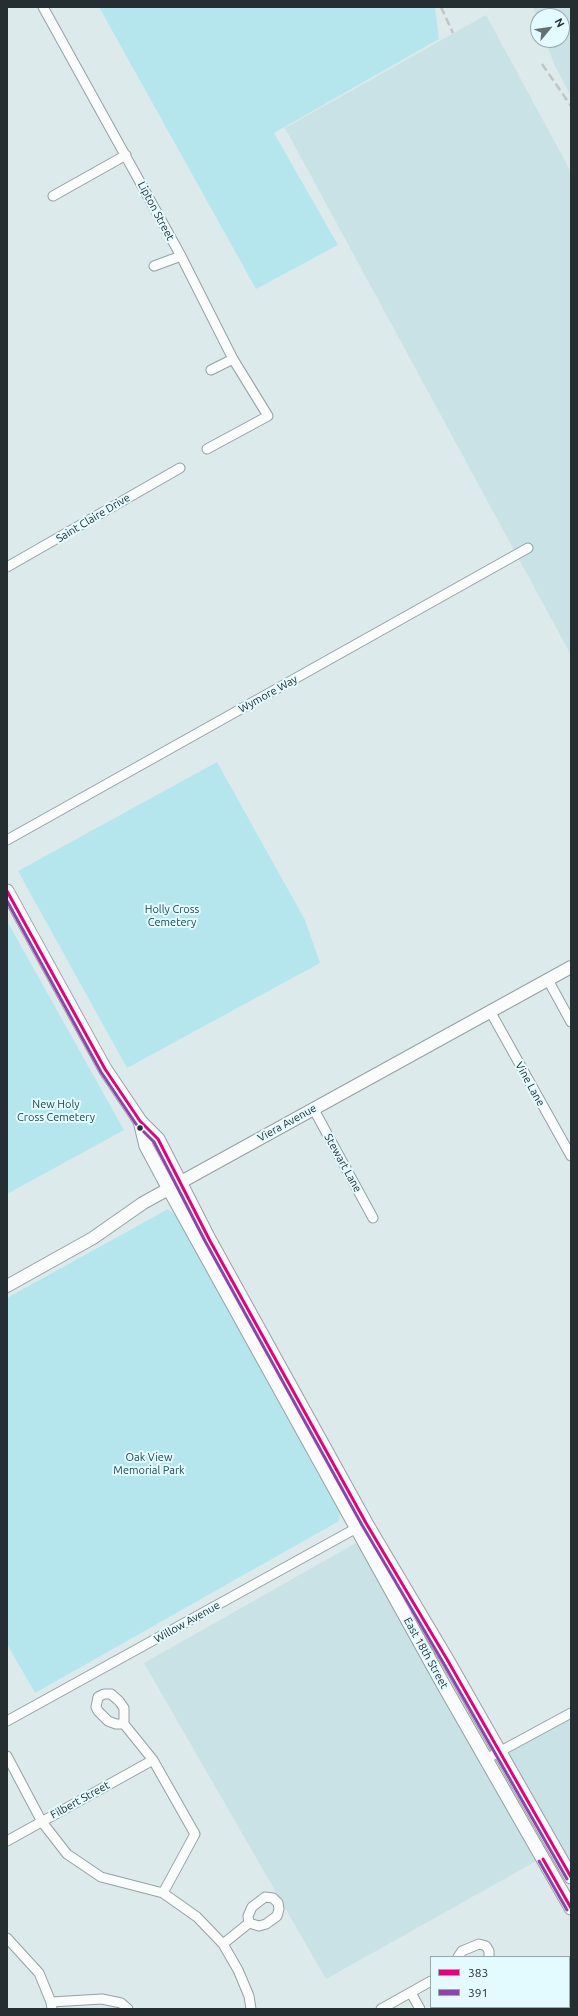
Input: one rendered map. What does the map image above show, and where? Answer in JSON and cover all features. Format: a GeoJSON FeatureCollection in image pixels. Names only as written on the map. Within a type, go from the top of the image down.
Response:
{"type":"FeatureCollection","features":[{"type":"Feature","properties":{"kind":"main road","name":"East 18th Street"},"geometry":{"type":"LineString","coordinates":[[7,892],[105,1069],[140,1121],[158,1139],[209,1239],[486,1759],[571,1908]]}},
{"type":"Feature","properties":{"kind":"main road","name":"East 18th Street"},"geometry":{"type":"LineString","coordinates":[[140,1121],[146,1146],[169,1189],[361,1525],[448,1661],[571,1877]]}},
{"type":"Feature","properties":{"kind":"street","name":"Lipton Street"},"geometry":{"type":"LineString","coordinates":[[44,7],[181,256],[233,359],[268,416],[207,449]]}},
{"type":"Feature","properties":{"kind":"street"},"geometry":{"type":"LineString","coordinates":[[54,196],[126,155]]}},
{"type":"Feature","properties":{"kind":"street"},"geometry":{"type":"LineString","coordinates":[[154,266],[181,256]]}},
{"type":"Feature","properties":{"kind":"street"},"geometry":{"type":"LineString","coordinates":[[211,370],[233,359]]}},
{"type":"Feature","properties":{"kind":"street","name":"Saint Claire Drive"},"geometry":{"type":"LineString","coordinates":[[7,567],[180,468]]}},
{"type":"Feature","properties":{"kind":"street","name":"Wymore Way"},"geometry":{"type":"LineString","coordinates":[[7,840],[528,548]]}},
{"type":"Feature","properties":{"kind":"street","name":"Viera Avenue"},"geometry":{"type":"LineString","coordinates":[[7,1286],[93,1238],[143,1203],[571,967]]}},
{"type":"Feature","properties":{"kind":"street"},"geometry":{"type":"LineString","coordinates":[[548,980],[571,1022]]}},
{"type":"Feature","properties":{"kind":"street","name":"Vine Lane"},"geometry":{"type":"LineString","coordinates":[[490,1011],[571,1156]]}},
{"type":"Feature","properties":{"kind":"street","name":"Stewart Lane"},"geometry":{"type":"LineString","coordinates":[[314,1108],[373,1218]]}},
{"type":"Feature","properties":{"kind":"street","name":"Willow Avenue"},"geometry":{"type":"LineString","coordinates":[[7,1721],[361,1525]]}},
{"type":"Feature","properties":{"kind":"street"},"geometry":{"type":"LineString","coordinates":[[486,1759],[571,1713]]}},
{"type":"Feature","properties":{"kind":"street"},"geometry":{"type":"LineString","coordinates":[[124,1724],[152,1760],[195,1834],[163,1893]]}},
{"type":"Feature","properties":{"kind":"street"},"geometry":{"type":"LineString","coordinates":[[7,1756],[42,1822],[67,1854],[101,1877],[163,1893],[197,1917],[223,1944],[238,1970],[249,1996],[250,2009]]}},
{"type":"Feature","properties":{"kind":"street","name":"Filbert Street"},"geometry":{"type":"LineString","coordinates":[[7,1841],[152,1760]]}},
{"type":"Feature","properties":{"kind":"street"},"geometry":{"type":"LineString","coordinates":[[223,1944],[249,1923]]}},
{"type":"Feature","properties":{"kind":"street"},"geometry":{"type":"LineString","coordinates":[[8,1942],[39,1974],[52,2006],[102,1999],[121,2004],[128,2009]]}},
{"type":"Feature","properties":{"kind":"street"},"geometry":{"type":"LineString","coordinates":[[459,1956],[462,1951],[479,1944],[486,1946],[489,1951],[489,1956]]}},
{"type":"Feature","properties":{"kind":"street"},"geometry":{"type":"LineString","coordinates":[[381,2009],[430,1982]]}},
{"type":"Feature","properties":{"kind":"street"},"geometry":{"type":"LineString","coordinates":[[411,1993],[420,2009]]}},
{"type":"Feature","properties":{"kind":"shaded area"},"geometry":{"type":"Polygon","coordinates":[[[571,7],[571,96],[554,64],[548,48],[570,48],[570,8],[533,8],[571,7]]]}},
{"type":"Feature","properties":{"kind":"shaded area"},"geometry":{"type":"Polygon","coordinates":[[[486,15],[571,172],[571,655],[285,128],[486,15]]]}},
{"type":"Feature","properties":{"kind":"shaded area"},"geometry":{"type":"Polygon","coordinates":[[[356,1543],[538,1860],[326,1979],[144,1663],[356,1543]]]}},
{"type":"Feature","properties":{"kind":"shaded area"},"geometry":{"type":"Polygon","coordinates":[[[571,1719],[571,1859],[566,1861],[505,1755],[571,1719]]]}},
{"type":"Feature","properties":{"kind":"green space"},"geometry":{"type":"Polygon","coordinates":[[[99,7],[435,7],[439,39],[274,133],[338,245],[256,289],[99,7]]]}},
{"type":"Feature","properties":{"kind":"green space","name":"Holly Cross Cemetery"},"geometry":{"type":"Polygon","coordinates":[[[217,762],[305,920],[320,963],[127,1068],[18,871],[217,762]]]}},
{"type":"Feature","properties":{"kind":"green space","name":"New Holy Cross Cemetery"},"geometry":{"type":"Polygon","coordinates":[[[7,921],[124,1130],[7,1194],[7,921]]]}},
{"type":"Feature","properties":{"kind":"green space","name":"Oak View Memorial Park"},"geometry":{"type":"Polygon","coordinates":[[[168,1209],[175,1215],[340,1513],[339,1521],[35,1693],[7,1644],[7,1298],[168,1209]]]}},
{"type":"Feature","properties":{"kind":"railway"},"geometry":{"type":"LineString","coordinates":[[441,7],[453,33]]}},
{"type":"Feature","properties":{"kind":"railway"},"geometry":{"type":"LineString","coordinates":[[542,64],[571,106]]}},
{"type":"Feature","properties":{"kind":"transit line","name":"383"},"geometry":{"type":"LineString","coordinates":[[7,891],[105,1069],[140,1121],[158,1139],[209,1239],[366,1523],[448,1661],[571,1877]]}},
{"type":"Feature","properties":{"kind":"transit line","name":"391"},"geometry":{"type":"LineString","coordinates":[[7,901],[101,1072],[136,1124],[154,1142],[205,1241],[362,1525],[444,1664],[567,1879]]}},
{"type":"Feature","properties":{"kind":"transit line","name":"383"},"geometry":{"type":"LineString","coordinates":[[543,1859],[571,1908]]}},
{"type":"Feature","properties":{"kind":"transit line","name":"391"},"geometry":{"type":"LineString","coordinates":[[539,1861],[567,1910]]}}]}
